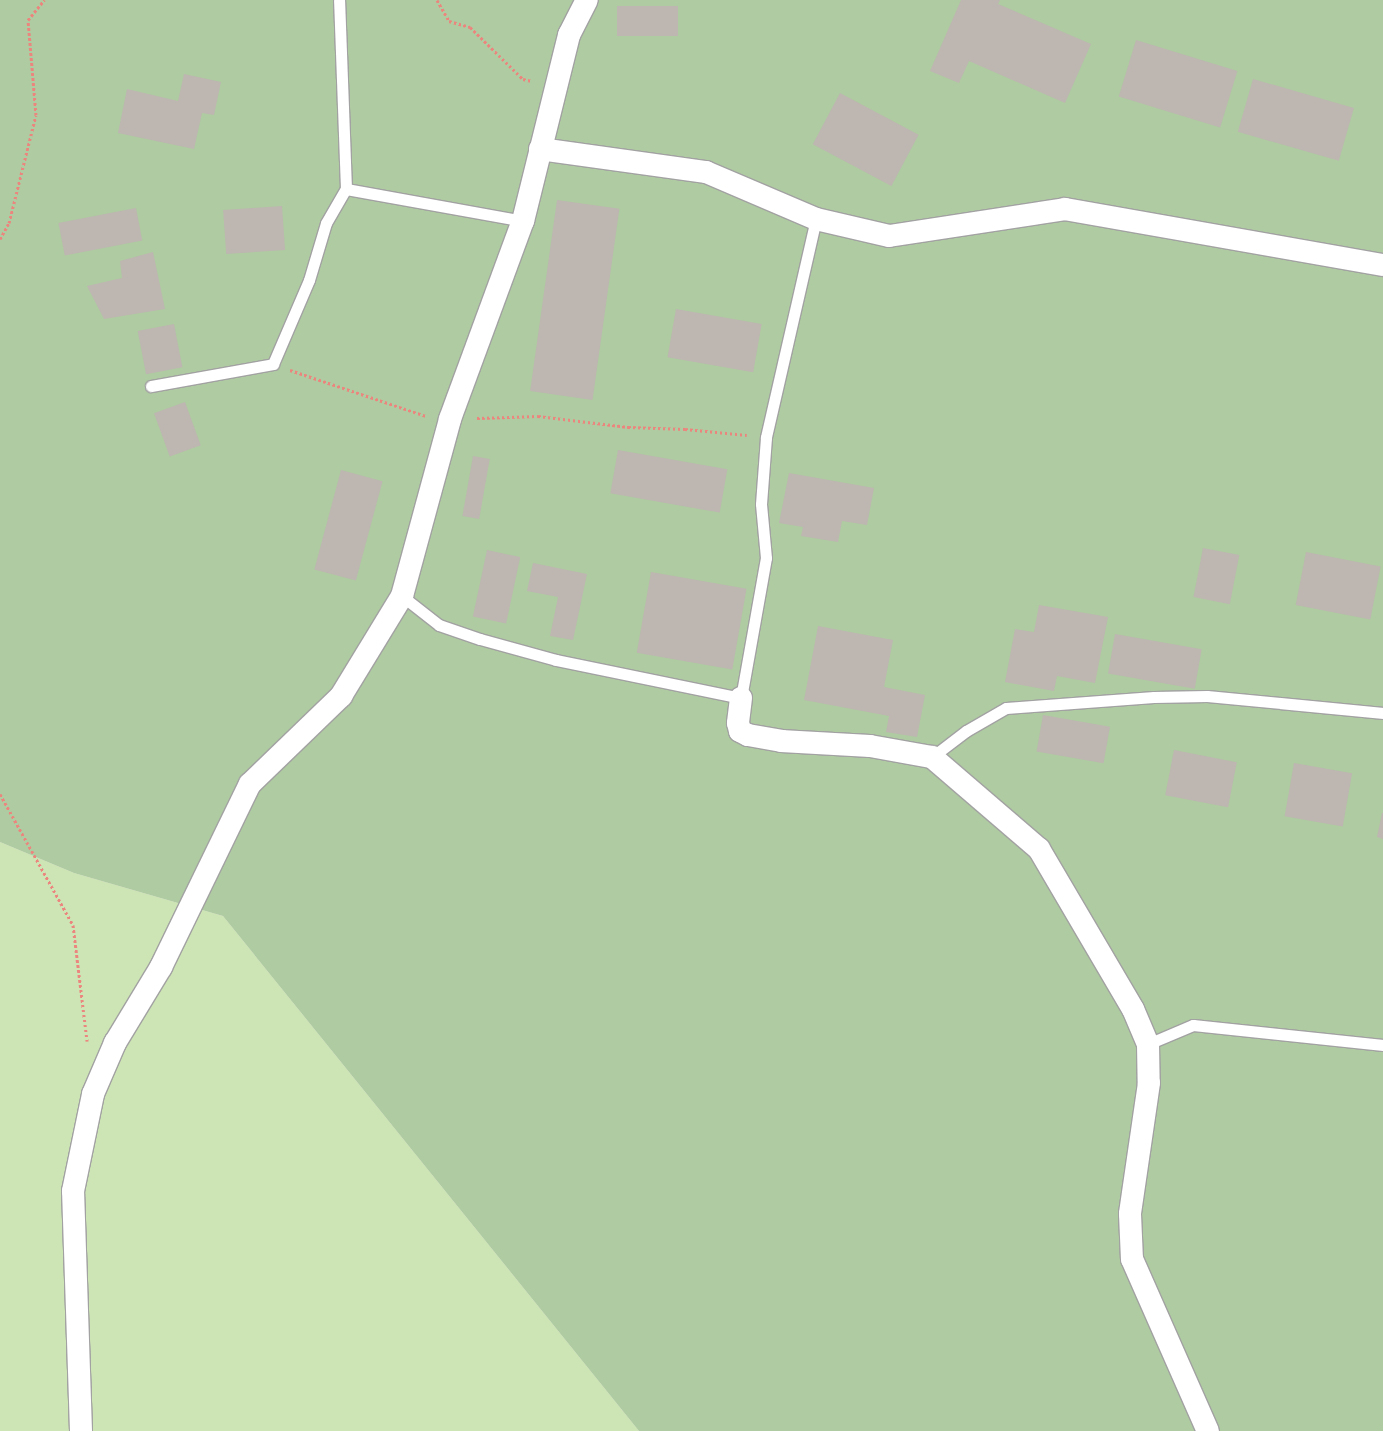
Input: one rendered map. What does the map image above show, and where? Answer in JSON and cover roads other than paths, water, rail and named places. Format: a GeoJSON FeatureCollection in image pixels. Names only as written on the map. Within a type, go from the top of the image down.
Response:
{"type":"FeatureCollection","features":[{"type":"Feature","properties":{"kind":"street"},"geometry":{"type":"LineString","coordinates":[[80,1431],[73,1191],[93,1094],[115,1043],[161,967],[250,784],[341,696],[402,596],[450,418],[523,221],[569,35],[587,0]]}},
{"type":"Feature","properties":{"kind":"street"},"geometry":{"type":"LineString","coordinates":[[540,149],[706,172],[816,219],[889,236],[1065,209],[1383,264]]}},
{"type":"Feature","properties":{"kind":"street"},"geometry":{"type":"LineString","coordinates":[[740,698],[738,722],[740,731],[748,735],[781,741],[870,746],[932,757],[1039,848],[1133,1009],[1148,1044],[1149,1083],[1130,1214],[1132,1259],[1208,1431]]}},
{"type":"Feature","properties":{"kind":"lane"},"geometry":{"type":"LineString","coordinates":[[151,386],[273,364],[308,280],[326,223],[346,189],[339,0]]}},
{"type":"Feature","properties":{"kind":"lane"},"geometry":{"type":"LineString","coordinates":[[346,189],[523,221]]}},
{"type":"Feature","properties":{"kind":"lane"},"geometry":{"type":"LineString","coordinates":[[402,596],[439,625],[480,639],[556,660],[740,698],[766,558],[761,504],[766,437],[816,219]]}},
{"type":"Feature","properties":{"kind":"lane"},"geometry":{"type":"LineString","coordinates":[[932,757],[966,731],[1006,708],[1154,697],[1207,696],[1383,713]]}},
{"type":"Feature","properties":{"kind":"lane"},"geometry":{"type":"LineString","coordinates":[[1148,1044],[1193,1025],[1383,1045]]}}]}
